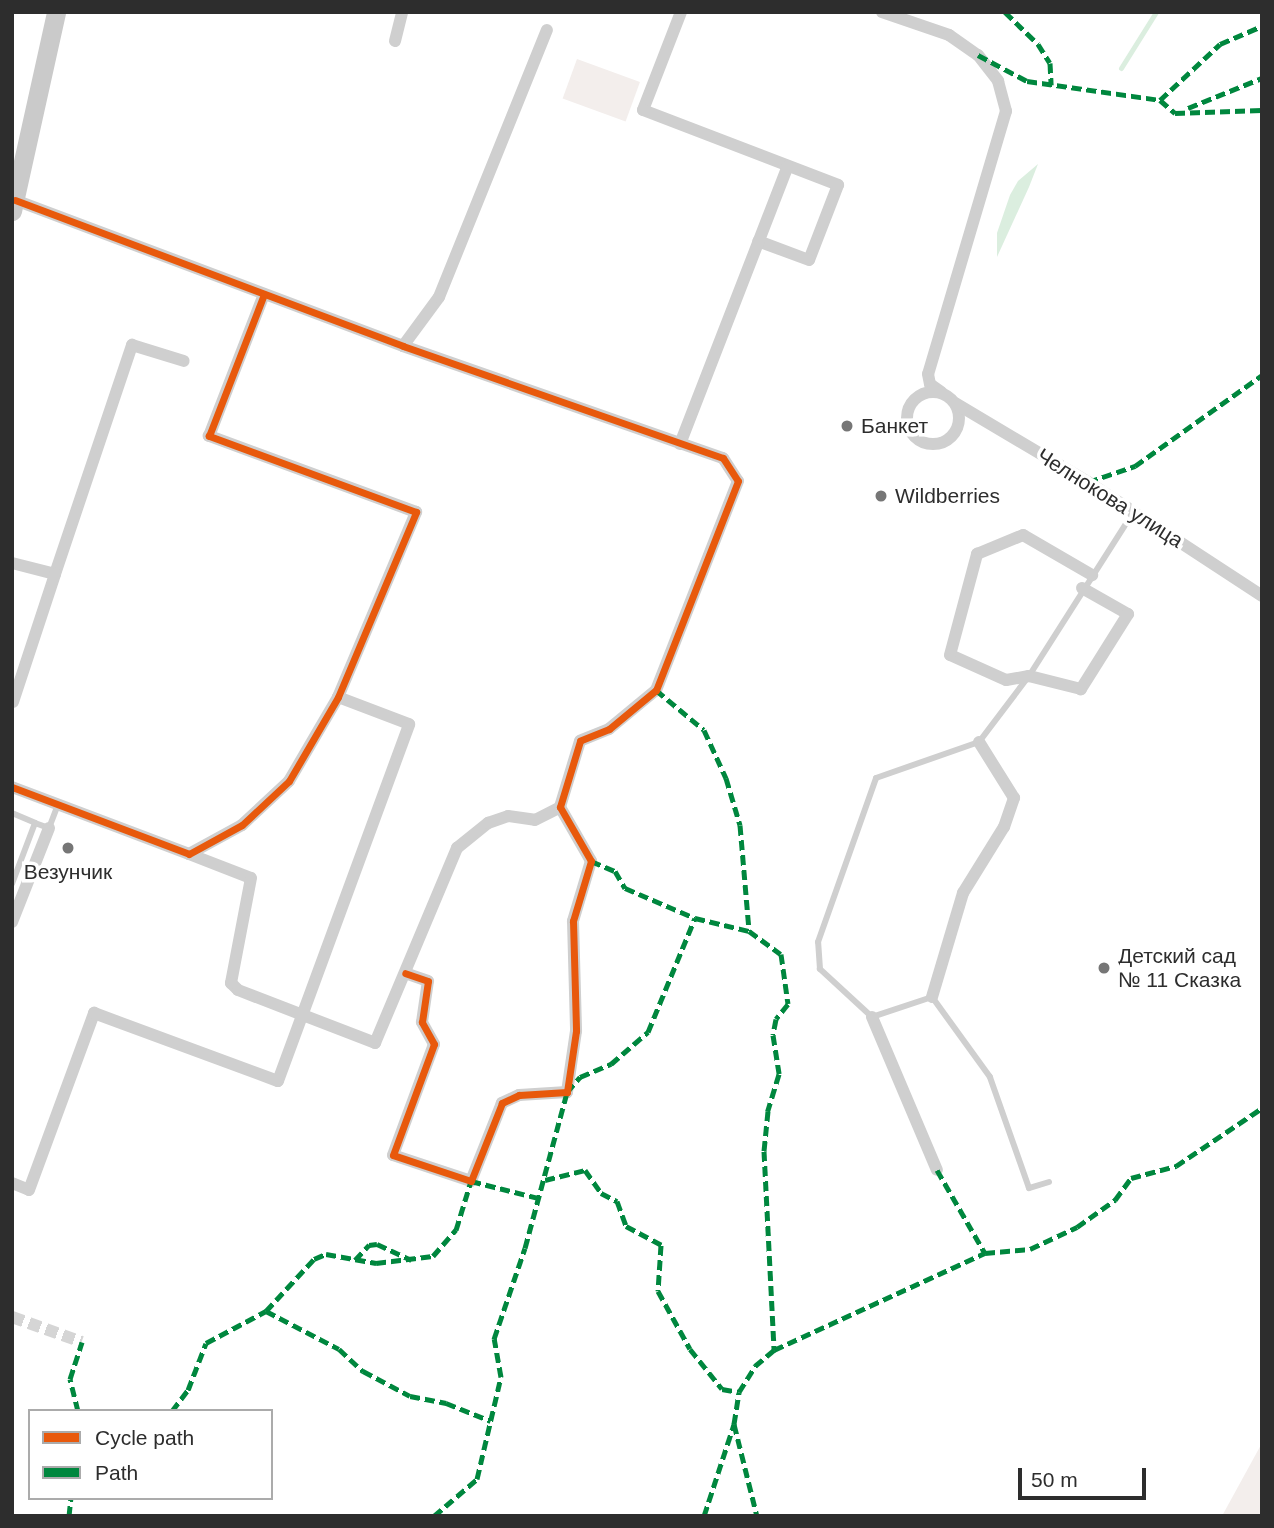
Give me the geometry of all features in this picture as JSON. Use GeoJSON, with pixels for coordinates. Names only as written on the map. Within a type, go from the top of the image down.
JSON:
{"type":"FeatureCollection","features":[{"type":"Feature","properties":{"kind":"main road"},"geometry":{"type":"LineString","coordinates":[[14,205],[56,12]]}},
{"type":"Feature","properties":{"kind":"street"},"geometry":{"type":"LineString","coordinates":[[395,41],[402,12]]}},
{"type":"Feature","properties":{"kind":"street"},"geometry":{"type":"LineString","coordinates":[[681,12],[643,110],[838,185],[809,260],[758,241]]}},
{"type":"Feature","properties":{"kind":"street"},"geometry":{"type":"LineString","coordinates":[[881,12],[949,36],[978,55],[998,81],[1006,111],[928,374],[930,384],[941,392],[955,403],[958,427],[948,440],[931,444],[915,437],[907,422],[910,404],[923,393],[941,392]]}},
{"type":"Feature","properties":{"kind":"street"},"geometry":{"type":"LineString","coordinates":[[402,346],[439,296],[547,30]]}},
{"type":"Feature","properties":{"kind":"street"},"geometry":{"type":"LineString","coordinates":[[680,444],[788,166]]}},
{"type":"Feature","properties":{"kind":"street"},"geometry":{"type":"LineString","coordinates":[[12,787],[251,878],[231,983],[248,996],[375,1043],[457,848],[488,823],[508,816],[535,820],[560,807],[580,741],[609,729],[656,690],[738,481],[723,458],[402,346],[14,205]]}},
{"type":"Feature","properties":{"kind":"street"},"geometry":{"type":"LineString","coordinates":[[189,854],[242,825],[289,781],[338,697],[416,512],[209,436],[264,294]]}},
{"type":"Feature","properties":{"kind":"street"},"geometry":{"type":"LineString","coordinates":[[12,702],[132,345],[184,361]]}},
{"type":"Feature","properties":{"kind":"street","name":"Челнокова улица"},"geometry":{"type":"LineString","coordinates":[[955,403],[1134,511],[1262,596]]}},
{"type":"Feature","properties":{"kind":"street"},"geometry":{"type":"LineString","coordinates":[[1083,588],[1128,614],[1081,689],[1029,676],[1006,680],[950,655],[977,554],[1023,535],[1092,575]]}},
{"type":"Feature","properties":{"kind":"street"},"geometry":{"type":"LineString","coordinates":[[12,563],[55,574]]}},
{"type":"Feature","properties":{"kind":"street"},"geometry":{"type":"LineString","coordinates":[[12,1184],[29,1190],[94,1013],[278,1081],[409,724],[338,697]]}},
{"type":"Feature","properties":{"kind":"street"},"geometry":{"type":"LineString","coordinates":[[932,997],[963,893],[1004,827],[1014,798],[979,742]]}},
{"type":"Feature","properties":{"kind":"street"},"geometry":{"type":"LineString","coordinates":[[405,973],[428,981],[422,1022],[434,1044],[393,1155],[471,1181],[502,1103],[519,1095],[567,1092],[576,1031],[573,921],[590,861],[560,807]]}},
{"type":"Feature","properties":{"kind":"street"},"geometry":{"type":"LineString","coordinates":[[12,922],[49,828]]}},
{"type":"Feature","properties":{"kind":"street"},"geometry":{"type":"LineString","coordinates":[[872,1017],[937,1170]]}},
{"type":"Feature","properties":{"kind":"lane"},"geometry":{"type":"LineString","coordinates":[[1049,1182],[1029,1188],[990,1077],[932,997],[872,1017],[820,970],[818,942],[876,778],[979,742],[1029,676],[1134,511]]}},
{"type":"Feature","properties":{"kind":"lane"},"geometry":{"type":"LineString","coordinates":[[12,813],[49,828],[58,805]]}},
{"type":"Feature","properties":{"kind":"lane"},"geometry":{"type":"LineString","coordinates":[[12,884],[36,823]]}},
{"type":"Feature","properties":{"kind":"shaded area"},"geometry":{"type":"Polygon","coordinates":[[[577,59],[640,82],[626,121],[563,98],[577,59]]]}},
{"type":"Feature","properties":{"kind":"shaded area"},"geometry":{"type":"Polygon","coordinates":[[[1038,164],[997,257],[997,233],[1010,195],[1018,181],[1038,164]]]}},
{"type":"Feature","properties":{"kind":"shaded area"},"geometry":{"type":"Polygon","coordinates":[[[1262,1443],[1262,1516],[1222,1516],[1262,1443]]]}},
{"type":"Feature","properties":{"kind":"waterway"},"geometry":{"type":"LineString","coordinates":[[1121,68],[1156,12]]}},
{"type":"Feature","properties":{"kind":"tunnel"},"geometry":{"type":"LineString","coordinates":[[12,1317],[82,1342]]}},
{"type":"Feature","properties":{"kind":"marked path"},"geometry":{"type":"LineString","coordinates":[[1005,12],[1038,44],[1050,63],[1051,85]]}},
{"type":"Feature","properties":{"kind":"marked path"},"geometry":{"type":"LineString","coordinates":[[978,55],[1027,81],[1160,100],[1220,44],[1262,26]]}},
{"type":"Feature","properties":{"kind":"marked path"},"geometry":{"type":"LineString","coordinates":[[1188,108],[1262,78]]}},
{"type":"Feature","properties":{"kind":"marked path"},"geometry":{"type":"LineString","coordinates":[[1160,100],[1175,113],[1262,110]]}},
{"type":"Feature","properties":{"kind":"marked path"},"geometry":{"type":"LineString","coordinates":[[1088,482],[1135,466],[1262,375]]}},
{"type":"Feature","properties":{"kind":"marked path"},"geometry":{"type":"LineString","coordinates":[[656,690],[704,730],[726,778],[740,825],[749,931]]}},
{"type":"Feature","properties":{"kind":"marked path"},"geometry":{"type":"LineString","coordinates":[[591,861],[615,871],[625,888],[695,918],[749,931],[781,954],[788,1004],[776,1019],[773,1035],[779,1074],[768,1111],[764,1151],[774,1350]]}},
{"type":"Feature","properties":{"kind":"marked path"},"geometry":{"type":"LineString","coordinates":[[434,1516],[477,1479],[501,1377],[494,1339],[525,1248],[567,1092],[580,1077],[611,1064],[648,1032],[695,918]]}},
{"type":"Feature","properties":{"kind":"marked path"},"geometry":{"type":"LineString","coordinates":[[704,1516],[734,1424],[739,1392],[755,1366],[774,1350],[985,1253],[1030,1249],[1077,1227],[1115,1200],[1131,1178],[1176,1166],[1262,1108]]}},
{"type":"Feature","properties":{"kind":"marked path"},"geometry":{"type":"LineString","coordinates":[[545,1180],[585,1170],[601,1193],[617,1201],[626,1226],[661,1245],[658,1291],[690,1349],[722,1389],[739,1392]]}},
{"type":"Feature","properties":{"kind":"marked path"},"geometry":{"type":"LineString","coordinates":[[937,1170],[985,1253]]}},
{"type":"Feature","properties":{"kind":"marked path"},"geometry":{"type":"LineString","coordinates":[[174,1409],[188,1390],[206,1343],[266,1311],[314,1259],[326,1254],[376,1263],[433,1256],[456,1230],[471,1181],[538,1198]]}},
{"type":"Feature","properties":{"kind":"marked path"},"geometry":{"type":"LineString","coordinates":[[355,1260],[369,1245],[377,1244],[412,1260]]}},
{"type":"Feature","properties":{"kind":"marked path"},"geometry":{"type":"LineString","coordinates":[[266,1311],[339,1349],[363,1371],[410,1396],[446,1403],[491,1421]]}},
{"type":"Feature","properties":{"kind":"marked path"},"geometry":{"type":"LineString","coordinates":[[78,1409],[70,1379],[82,1342]]}},
{"type":"Feature","properties":{"kind":"marked path"},"geometry":{"type":"LineString","coordinates":[[734,1424],[757,1516]]}},
{"type":"Feature","properties":{"kind":"marked path"},"geometry":{"type":"LineString","coordinates":[[69,1516],[71,1500]]}},
{"type":"Feature","properties":{"kind":"cycle path"},"geometry":{"type":"LineString","coordinates":[[15,200],[403,346],[723,458],[738,481],[656,690],[609,729],[580,741],[560,807],[591,861],[573,921],[576,1031],[567,1092],[519,1095],[502,1103],[471,1181],[393,1155],[434,1044],[422,1022],[428,981],[405,973]]}},
{"type":"Feature","properties":{"kind":"cycle path"},"geometry":{"type":"LineString","coordinates":[[12,787],[189,854],[242,825],[289,781],[338,697],[416,512],[209,436],[264,294]]}},
{"type":"Feature","properties":{"kind":"place","name":"Банкет"},"geometry":{"type":"Point","coordinates":[847,426]}},
{"type":"Feature","properties":{"kind":"place","name":"Wildberries"},"geometry":{"type":"Point","coordinates":[881,496]}},
{"type":"Feature","properties":{"kind":"place","name":"Везунчик"},"geometry":{"type":"Point","coordinates":[68,848]}},
{"type":"Feature","properties":{"kind":"place","name":"Детский сад № 11 Сказка"},"geometry":{"type":"Point","coordinates":[1104,968]}}]}
